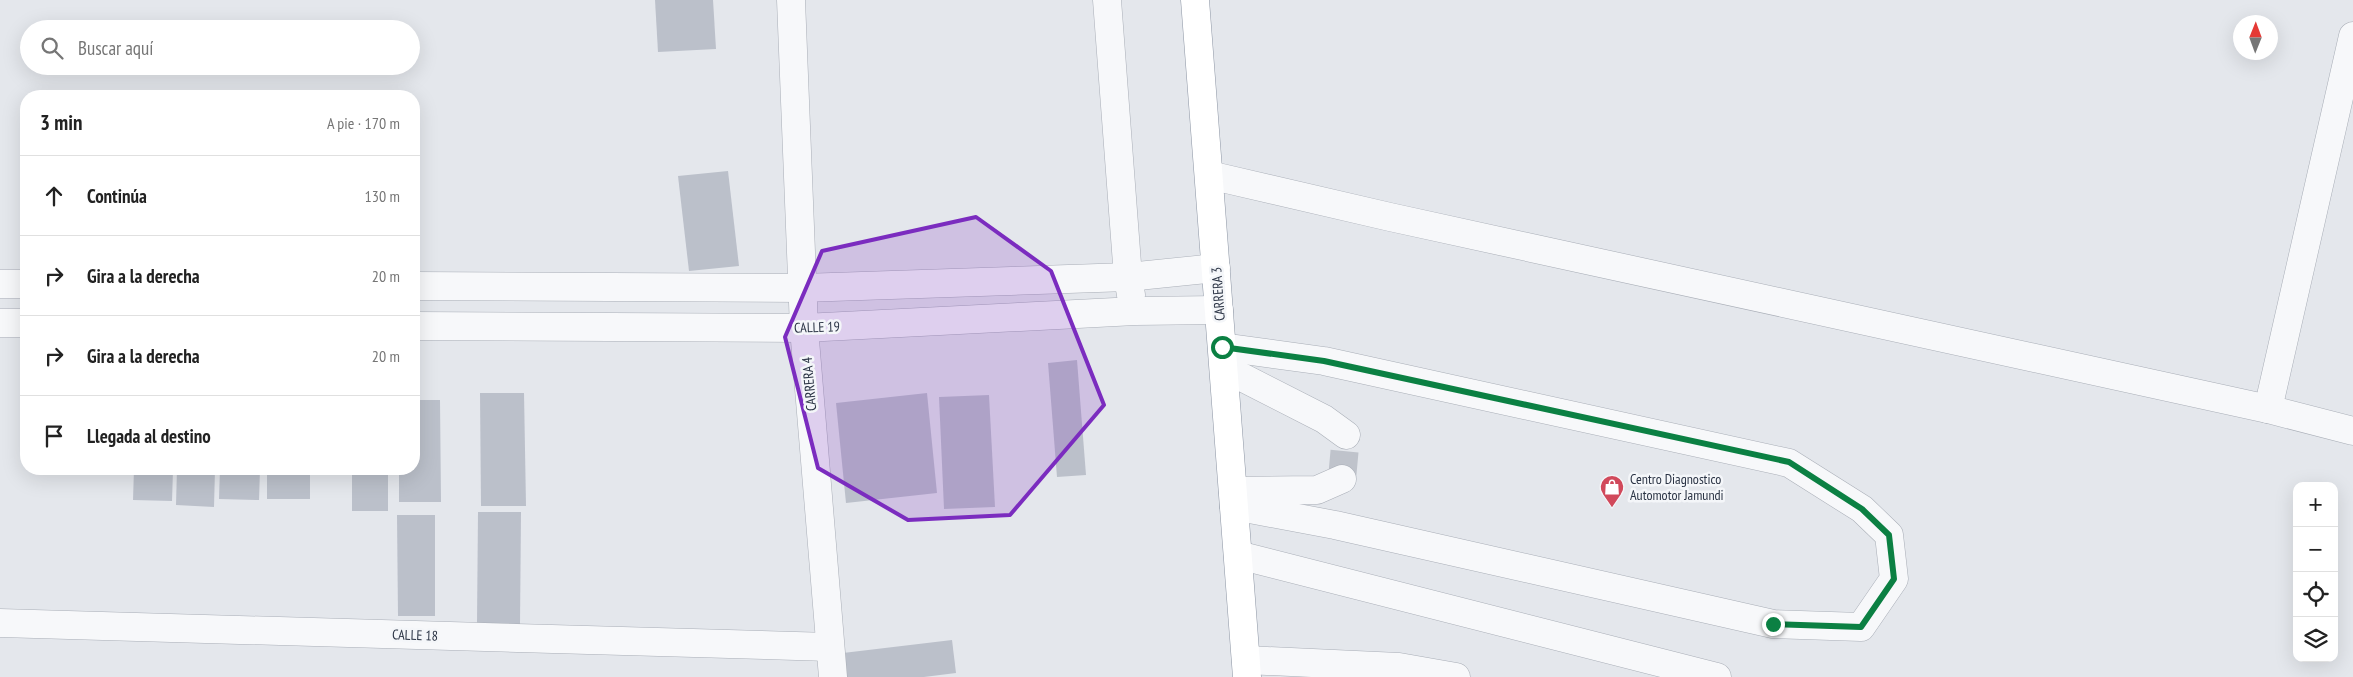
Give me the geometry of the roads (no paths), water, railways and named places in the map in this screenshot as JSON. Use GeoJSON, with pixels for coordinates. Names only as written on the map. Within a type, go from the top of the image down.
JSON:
{"type":"FeatureCollection","features":[{"type":"Feature","properties":{"kind":"highway","name":"CARRERA 3"},"geometry":{"type":"LineString","coordinates":[[1195,0],[1246,669]]}},
{"type":"Feature","properties":{"kind":"street","name":"CARRERA 4"},"geometry":{"type":"LineString","coordinates":[[791,0],[804,328],[833,677]]}},
{"type":"Feature","properties":{"kind":"street"},"geometry":{"type":"LineString","coordinates":[[1107,0],[1128,278],[1135,311]]}},
{"type":"Feature","properties":{"kind":"street"},"geometry":{"type":"LineString","coordinates":[[2268,409],[2353,36]]}},
{"type":"Feature","properties":{"kind":"street"},"geometry":{"type":"LineString","coordinates":[[1209,175],[1390,217],[2268,409],[2353,431]]}},
{"type":"Feature","properties":{"kind":"street"},"geometry":{"type":"LineString","coordinates":[[420,286],[802,288],[1128,278],[1216,268]]}},
{"type":"Feature","properties":{"kind":"street"},"geometry":{"type":"LineString","coordinates":[[0,284],[20,284]]}},
{"type":"Feature","properties":{"kind":"street","name":"CALLE 19"},"geometry":{"type":"LineString","coordinates":[[420,326],[804,328],[1135,311],[1219,310]]}},
{"type":"Feature","properties":{"kind":"street"},"geometry":{"type":"LineString","coordinates":[[0,323],[20,324]]}},
{"type":"Feature","properties":{"kind":"street"},"geometry":{"type":"LineString","coordinates":[[1223,358],[1346,435]]}},
{"type":"Feature","properties":{"kind":"street"},"geometry":{"type":"LineString","coordinates":[[1223,358],[1324,361],[1789,462],[1862,509],[1889,535],[1894,579],[1861,627],[1773,624],[1344,527],[1234,498]]}},
{"type":"Feature","properties":{"kind":"street"},"geometry":{"type":"LineString","coordinates":[[1234,498],[1317,490],[1342,479]]}},
{"type":"Feature","properties":{"kind":"street"},"geometry":{"type":"LineString","coordinates":[[1238,555],[1718,677]]}},
{"type":"Feature","properties":{"kind":"street","name":"CALLE 18"},"geometry":{"type":"LineString","coordinates":[[0,623],[830,647]]}},
{"type":"Feature","properties":{"kind":"street"},"geometry":{"type":"LineString","coordinates":[[1246,669],[1400,667],[1456,677]]}},
{"type":"Feature","properties":{"kind":"tunnel"},"geometry":{"type":"LineString","coordinates":[[1342,479],[1346,435]]}},
{"type":"Feature","properties":{"kind":"place","name":"Centro Diagnostico Automotor Jamundi"},"geometry":{"type":"Point","coordinates":[1612,508]}}]}
